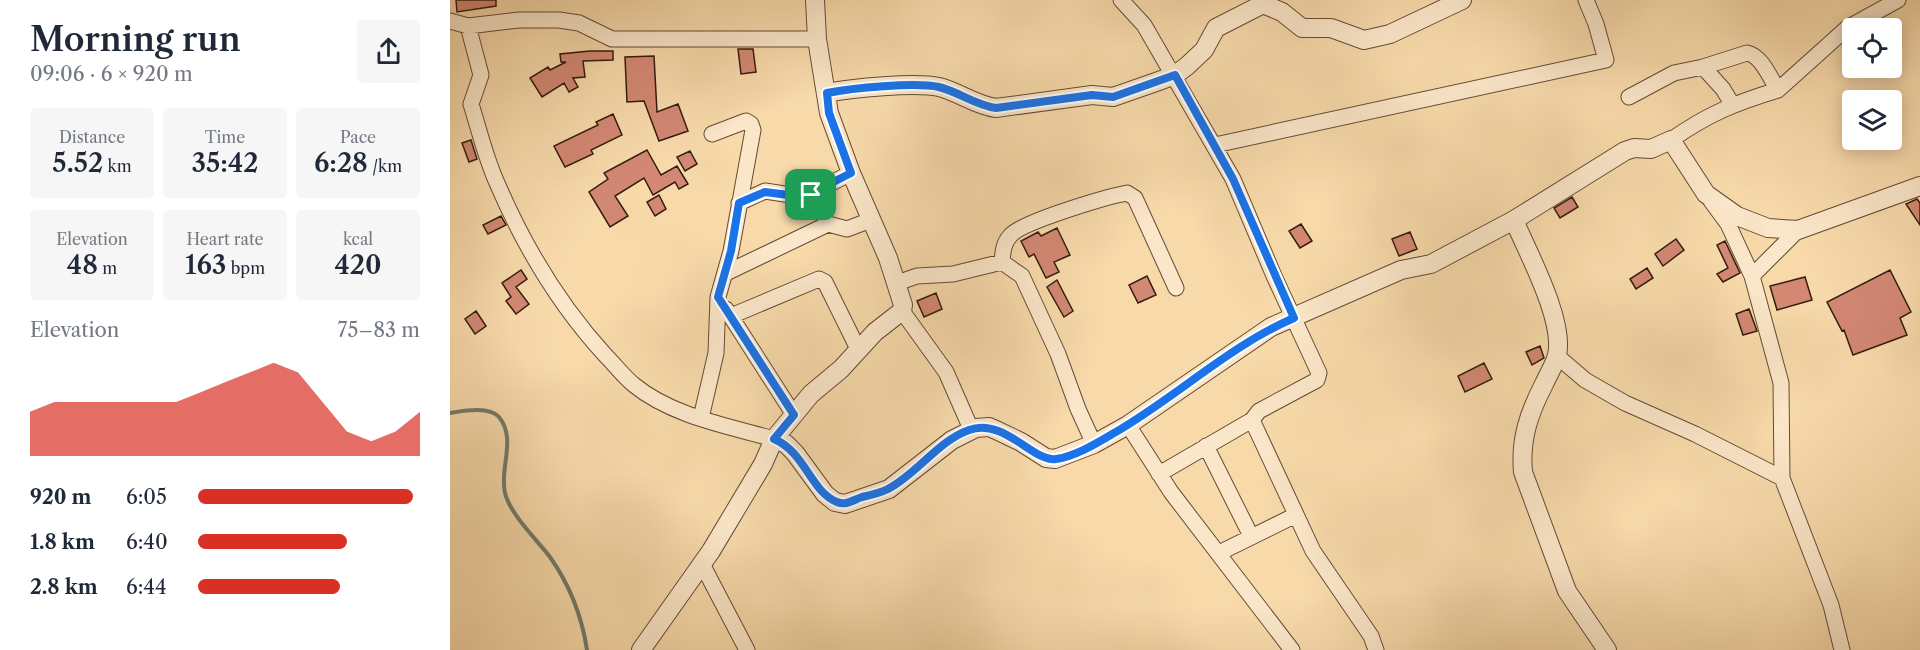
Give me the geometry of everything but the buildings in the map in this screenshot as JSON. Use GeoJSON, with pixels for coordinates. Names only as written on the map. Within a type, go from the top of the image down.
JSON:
{"type":"FeatureCollection","features":[{"type":"Feature","properties":{"kind":"street"},"geometry":{"type":"LineString","coordinates":[[641,650],[702,564],[763,464],[774,439],[810,394],[841,369],[858,349],[902,311],[903,305],[897,283],[851,173],[829,113],[817,39],[815,0],[820,0]]}},
{"type":"Feature","properties":{"kind":"street"},"geometry":{"type":"LineString","coordinates":[[1121,0],[1144,24],[1215,145],[1233,179],[1319,373],[1317,380],[1259,411],[1252,420],[1159,474]]}},
{"type":"Feature","properties":{"kind":"street"},"geometry":{"type":"LineString","coordinates":[[827,93],[873,88],[938,87],[981,105],[996,108],[1092,95],[1113,97],[1175,75],[1204,50],[1216,28],[1252,4],[1271,6],[1302,28],[1331,28],[1364,40],[1390,34],[1461,0]]}},
{"type":"Feature","properties":{"kind":"street"},"geometry":{"type":"LineString","coordinates":[[1215,145],[1606,60],[1596,24],[1586,0]]}},
{"type":"Feature","properties":{"kind":"street"},"geometry":{"type":"LineString","coordinates":[[468,26],[481,75],[471,104],[496,182],[528,249],[557,295],[592,341],[634,385],[663,403],[701,418],[786,444],[825,494],[836,502],[845,504],[890,489],[952,440],[971,429],[989,427],[1021,442],[1046,458],[1055,459],[1094,444],[1128,425],[1271,327],[1401,270],[1431,264],[1514,220],[1625,151],[1634,148],[1651,149],[1671,141],[1698,121],[1732,104],[1778,90],[1847,28],[1898,0]]}},
{"type":"Feature","properties":{"kind":"street"},"geometry":{"type":"LineString","coordinates":[[450,21],[468,26],[519,20],[559,20],[579,23],[612,39],[817,39]]}},
{"type":"Feature","properties":{"kind":"street"},"geometry":{"type":"LineString","coordinates":[[1629,97],[1674,73],[1747,53],[1753,54],[1778,90]]}},
{"type":"Feature","properties":{"kind":"street"},"geometry":{"type":"LineString","coordinates":[[1702,67],[1723,88],[1732,104]]}},
{"type":"Feature","properties":{"kind":"street"},"geometry":{"type":"LineString","coordinates":[[701,418],[716,353],[718,297],[726,273],[753,130],[751,124],[746,122],[712,134]]}},
{"type":"Feature","properties":{"kind":"street"},"geometry":{"type":"LineString","coordinates":[[1671,141],[1728,224],[1752,276],[1781,383],[1782,478],[1831,606],[1842,650]]}},
{"type":"Feature","properties":{"kind":"street"},"geometry":{"type":"LineString","coordinates":[[739,203],[765,192],[804,197],[851,173]]}},
{"type":"Feature","properties":{"kind":"street"},"geometry":{"type":"LineString","coordinates":[[1706,194],[1737,216],[1768,228],[1798,230],[1920,186]]}},
{"type":"Feature","properties":{"kind":"street"},"geometry":{"type":"LineString","coordinates":[[1002,262],[1003,247],[1011,234],[1028,224],[1127,193],[1135,198],[1176,288]]}},
{"type":"Feature","properties":{"kind":"street"},"geometry":{"type":"LineString","coordinates":[[726,273],[828,224],[847,229],[872,220]]}},
{"type":"Feature","properties":{"kind":"street"},"geometry":{"type":"LineString","coordinates":[[1514,220],[1552,308],[1558,341],[1557,356],[1525,428],[1521,451],[1522,472],[1566,591],[1607,650]]}},
{"type":"Feature","properties":{"kind":"street"},"geometry":{"type":"LineString","coordinates":[[1752,276],[1798,230]]}},
{"type":"Feature","properties":{"kind":"street"},"geometry":{"type":"LineString","coordinates":[[897,283],[917,276],[953,273],[1002,262],[1022,276],[1058,354],[1078,409],[1094,444]]}},
{"type":"Feature","properties":{"kind":"street"},"geometry":{"type":"LineString","coordinates":[[731,316],[813,279],[819,279],[825,282],[858,349]]}},
{"type":"Feature","properties":{"kind":"street"},"geometry":{"type":"LineString","coordinates":[[718,297],[794,415]]}},
{"type":"Feature","properties":{"kind":"street"},"geometry":{"type":"LineString","coordinates":[[902,311],[946,372],[971,429]]}},
{"type":"Feature","properties":{"kind":"street"},"geometry":{"type":"LineString","coordinates":[[1557,356],[1585,380],[1625,403],[1695,434],[1782,478]]}},
{"type":"Feature","properties":{"kind":"street"},"geometry":{"type":"LineString","coordinates":[[1252,420],[1313,551],[1371,636],[1376,650]]}},
{"type":"Feature","properties":{"kind":"street"},"geometry":{"type":"LineString","coordinates":[[1128,425],[1171,492],[1292,650]]}},
{"type":"Feature","properties":{"kind":"street"},"geometry":{"type":"LineString","coordinates":[[1206,446],[1251,536]]}},
{"type":"Feature","properties":{"kind":"street"},"geometry":{"type":"LineString","coordinates":[[1219,553],[1296,515]]}},
{"type":"Feature","properties":{"kind":"street"},"geometry":{"type":"LineString","coordinates":[[702,564],[747,650]]}},
{"type":"Feature","properties":{"kind":"waterway"},"geometry":{"type":"LineString","coordinates":[[450,413],[489,411],[499,417],[507,435],[504,484],[508,501],[563,578],[578,613],[587,650]]}},
{"type":"Feature","properties":{"kind":"route"},"geometry":{"type":"LineString","coordinates":[[1175,75],[1233,179],[1294,318],[1271,327],[1128,425],[1094,444],[1055,459],[1046,458],[1021,442],[989,427],[971,429],[952,440],[890,489],[845,504],[836,502],[825,494],[795,453],[786,444],[774,439],[794,415],[718,297],[731,251],[739,203],[765,192],[804,197],[811,195],[851,173],[829,113],[827,93],[873,88],[938,87],[981,105],[996,108],[1092,95],[1113,97],[1175,75]]}}]}
